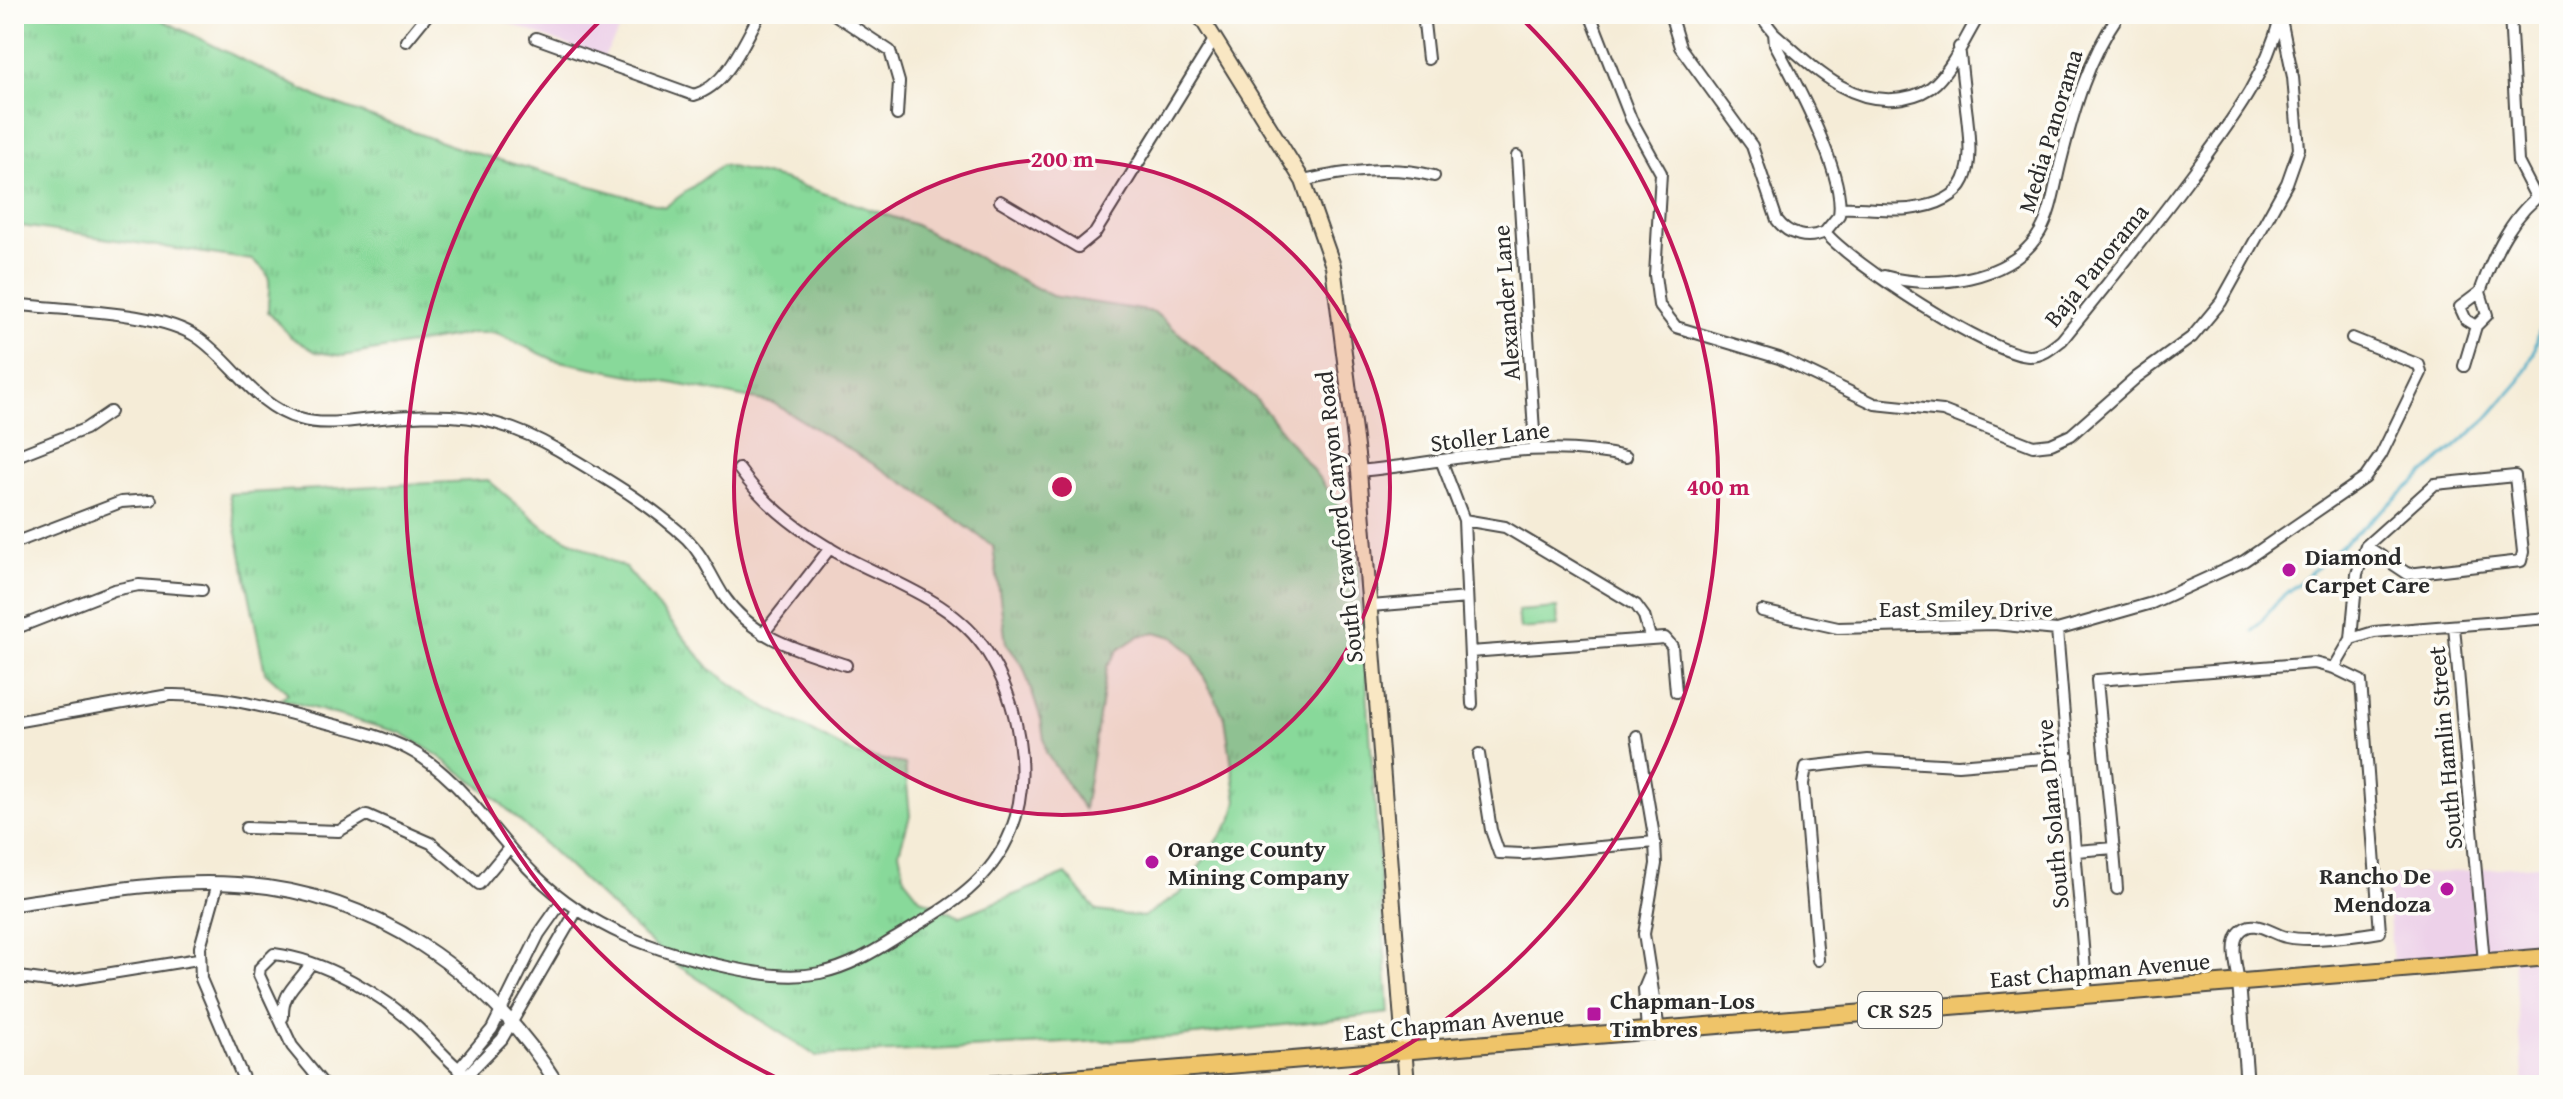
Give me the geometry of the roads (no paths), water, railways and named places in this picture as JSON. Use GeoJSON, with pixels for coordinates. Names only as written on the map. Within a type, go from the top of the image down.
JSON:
{"type":"FeatureCollection","features":[{"type":"Feature","properties":{"kind":"main road","name":"South Crawford Canyon Road"},"geometry":{"type":"LineString","coordinates":[[1199,14],[1303,181],[1333,266],[1359,471],[1407,1085]]}},
{"type":"Feature","properties":{"kind":"main road","name":"East Chapman Avenue"},"geometry":{"type":"LineString","coordinates":[[985,1085],[2549,957]]}},
{"type":"Feature","properties":{"kind":"street"},"geometry":{"type":"LineString","coordinates":[[406,41],[428,14]]}},
{"type":"Feature","properties":{"kind":"street"},"geometry":{"type":"LineString","coordinates":[[536,38],[694,95],[706,91],[730,66],[760,14]]}},
{"type":"Feature","properties":{"kind":"street"},"geometry":{"type":"LineString","coordinates":[[834,14],[890,51],[899,82],[897,115]]}},
{"type":"Feature","properties":{"kind":"street"},"geometry":{"type":"LineString","coordinates":[[1423,14],[1428,59]]}},
{"type":"Feature","properties":{"kind":"street"},"geometry":{"type":"LineString","coordinates":[[1590,14],[1631,119],[1661,173],[1655,275],[1659,305],[1676,327],[1779,358],[1875,404],[1943,411],[2033,446],[2051,444],[2071,435],[2126,386],[2192,337],[2221,302],[2287,183],[2299,149],[2293,77],[2280,15]]}},
{"type":"Feature","properties":{"kind":"street"},"geometry":{"type":"LineString","coordinates":[[1670,14],[1680,47],[1752,146],[1777,220],[1784,229],[1797,235],[1825,232],[1841,208],[1811,109],[1775,44],[1774,33]]}},
{"type":"Feature","properties":{"kind":"street"},"geometry":{"type":"LineString","coordinates":[[1759,14],[1774,33],[1845,89],[1882,99],[1926,90],[1938,82],[1980,14]]}},
{"type":"Feature","properties":{"kind":"street","name":"Media Panorama"},"geometry":{"type":"LineString","coordinates":[[1877,274],[1911,283],[1948,281],[1993,269],[2025,249],[2039,234],[2046,219],[2087,71],[2099,43],[2119,14]]}},
{"type":"Feature","properties":{"kind":"street"},"geometry":{"type":"LineString","coordinates":[[2510,14],[2518,162],[2536,197]]}},
{"type":"Feature","properties":{"kind":"street","name":"Baja Panorama"},"geometry":{"type":"LineString","coordinates":[[1825,232],[1839,248],[1928,310],[2013,353],[2030,356],[2046,353],[2062,340],[2155,227],[2231,122],[2270,57],[2280,15]]}},
{"type":"Feature","properties":{"kind":"street"},"geometry":{"type":"LineString","coordinates":[[1000,201],[1078,247],[1095,233],[1214,40]]}},
{"type":"Feature","properties":{"kind":"street"},"geometry":{"type":"LineString","coordinates":[[1841,208],[1911,209],[1942,201],[1961,187],[1971,169],[1971,150],[1959,47]]}},
{"type":"Feature","properties":{"kind":"street","name":"Alexander Lane"},"geometry":{"type":"LineString","coordinates":[[1517,156],[1535,448]]}},
{"type":"Feature","properties":{"kind":"street"},"geometry":{"type":"LineString","coordinates":[[1303,181],[1389,171],[1414,171],[1434,176]]}},
{"type":"Feature","properties":{"kind":"street"},"geometry":{"type":"LineString","coordinates":[[2476,326],[2466,320],[2460,307],[2480,292],[2508,231],[2536,197],[2549,188]]}},
{"type":"Feature","properties":{"kind":"street"},"geometry":{"type":"LineString","coordinates":[[2464,366],[2476,326],[2487,315],[2480,292]]}},
{"type":"Feature","properties":{"kind":"street"},"geometry":{"type":"LineString","coordinates":[[14,304],[169,324],[198,338],[277,410],[299,419],[318,423],[429,413],[460,414],[515,428],[583,466],[673,527],[696,548],[735,611],[763,634],[790,648],[846,665]]}},
{"type":"Feature","properties":{"kind":"street","name":"East Smiley Drive"},"geometry":{"type":"LineString","coordinates":[[1762,611],[1838,628],[1994,624],[2057,630],[2152,603],[2219,574],[2244,561],[2365,478],[2381,455],[2421,373],[2419,365],[2412,361],[2352,338]]}},
{"type":"Feature","properties":{"kind":"street"},"geometry":{"type":"LineString","coordinates":[[14,457],[85,429],[110,412]]}},
{"type":"Feature","properties":{"kind":"street","name":"Stoller Lane"},"geometry":{"type":"LineString","coordinates":[[1359,471],[1535,448],[1595,450],[1626,457]]}},
{"type":"Feature","properties":{"kind":"street"},"geometry":{"type":"LineString","coordinates":[[1441,460],[1464,520],[1472,704]]}},
{"type":"Feature","properties":{"kind":"street"},"geometry":{"type":"LineString","coordinates":[[14,722],[169,695],[194,695],[244,702],[350,729],[392,741],[437,768],[509,848],[563,900],[630,940],[681,958],[772,975],[804,975],[858,961],[960,899],[997,860],[1014,823],[1022,780],[1019,748],[999,672],[967,627],[943,607],[830,548],[764,500],[739,469]]}},
{"type":"Feature","properties":{"kind":"street"},"geometry":{"type":"LineString","coordinates":[[2334,668],[2351,639],[2357,574],[2366,546],[2435,484],[2515,476],[2523,552],[2521,561],[2408,574],[2366,546]]}},
{"type":"Feature","properties":{"kind":"street"},"geometry":{"type":"LineString","coordinates":[[14,543],[121,502],[151,500]]}},
{"type":"Feature","properties":{"kind":"street"},"geometry":{"type":"LineString","coordinates":[[1464,520],[1505,527],[1636,605],[1644,616],[1650,637]]}},
{"type":"Feature","properties":{"kind":"street"},"geometry":{"type":"LineString","coordinates":[[763,634],[830,548]]}},
{"type":"Feature","properties":{"kind":"street"},"geometry":{"type":"LineString","coordinates":[[14,629],[114,590],[139,585],[202,590]]}},
{"type":"Feature","properties":{"kind":"street"},"geometry":{"type":"LineString","coordinates":[[1371,606],[1467,598]]}},
{"type":"Feature","properties":{"kind":"street"},"geometry":{"type":"LineString","coordinates":[[2351,639],[2374,632],[2549,618]]}},
{"type":"Feature","properties":{"kind":"street","name":"South Hamlin Street"},"geometry":{"type":"LineString","coordinates":[[2454,626],[2484,962]]}},
{"type":"Feature","properties":{"kind":"street","name":"South Solana Drive"},"geometry":{"type":"LineString","coordinates":[[2057,630],[2087,995]]}},
{"type":"Feature","properties":{"kind":"street"},"geometry":{"type":"LineString","coordinates":[[1470,652],[1650,637],[1670,641],[1676,692]]}},
{"type":"Feature","properties":{"kind":"street"},"geometry":{"type":"LineString","coordinates":[[2117,889],[2110,784],[2102,764],[2097,680],[2314,663],[2334,668],[2361,681],[2380,932],[2286,937],[2262,927],[2245,928],[2239,933],[2235,948],[2247,1085]]}},
{"type":"Feature","properties":{"kind":"street"},"geometry":{"type":"LineString","coordinates":[[1637,736],[1655,842],[1656,864],[1644,934],[1649,977],[1654,986],[1653,1030]]}},
{"type":"Feature","properties":{"kind":"street"},"geometry":{"type":"LineString","coordinates":[[1479,754],[1491,830],[1499,853],[1523,854],[1655,842]]}},
{"type":"Feature","properties":{"kind":"street"},"geometry":{"type":"LineString","coordinates":[[1818,960],[1803,784],[1806,767],[1868,760],[1958,765],[2068,756]]}},
{"type":"Feature","properties":{"kind":"street"},"geometry":{"type":"LineString","coordinates":[[246,828],[339,831],[367,815],[431,843],[479,884],[509,848]]}},
{"type":"Feature","properties":{"kind":"street"},"geometry":{"type":"LineString","coordinates":[[2076,851],[2114,848]]}},
{"type":"Feature","properties":{"kind":"street"},"geometry":{"type":"LineString","coordinates":[[218,883],[198,959],[205,995],[246,1085]]}},
{"type":"Feature","properties":{"kind":"street"},"geometry":{"type":"LineString","coordinates":[[14,904],[171,885],[218,883],[277,888],[346,906],[431,950],[501,1009],[558,1085]]}},
{"type":"Feature","properties":{"kind":"street"},"geometry":{"type":"LineString","coordinates":[[462,1073],[492,1029],[539,934],[563,900]]}},
{"type":"Feature","properties":{"kind":"street"},"geometry":{"type":"LineString","coordinates":[[462,1073],[502,1039],[577,910]]}},
{"type":"Feature","properties":{"kind":"street"},"geometry":{"type":"LineString","coordinates":[[324,1085],[292,1046],[259,975],[260,968],[274,954],[310,965],[360,988],[402,1014],[462,1073],[485,1085]]}},
{"type":"Feature","properties":{"kind":"street"},"geometry":{"type":"LineString","coordinates":[[19,977],[56,982],[198,959]]}},
{"type":"Feature","properties":{"kind":"street"},"geometry":{"type":"LineString","coordinates":[[283,1025],[282,1004],[288,989],[310,965]]}},
{"type":"Feature","properties":{"kind":"waterway"},"geometry":{"type":"LineString","coordinates":[[2253,631],[2279,600],[2487,419],[2520,381],[2534,353],[2549,289]]}},
{"type":"Feature","properties":{"kind":"place","name":"Diamond Carpet Care"},"geometry":{"type":"Point","coordinates":[2289,570]}},
{"type":"Feature","properties":{"kind":"place","name":"Orange County Mining Company"},"geometry":{"type":"Point","coordinates":[1152,862]}},
{"type":"Feature","properties":{"kind":"place","name":"Rancho De Mendoza"},"geometry":{"type":"Point","coordinates":[2447,889]}},
{"type":"Feature","properties":{"kind":"place","name":"Chapman-Los Timbres"},"geometry":{"type":"Point","coordinates":[1594,1014]}}]}
